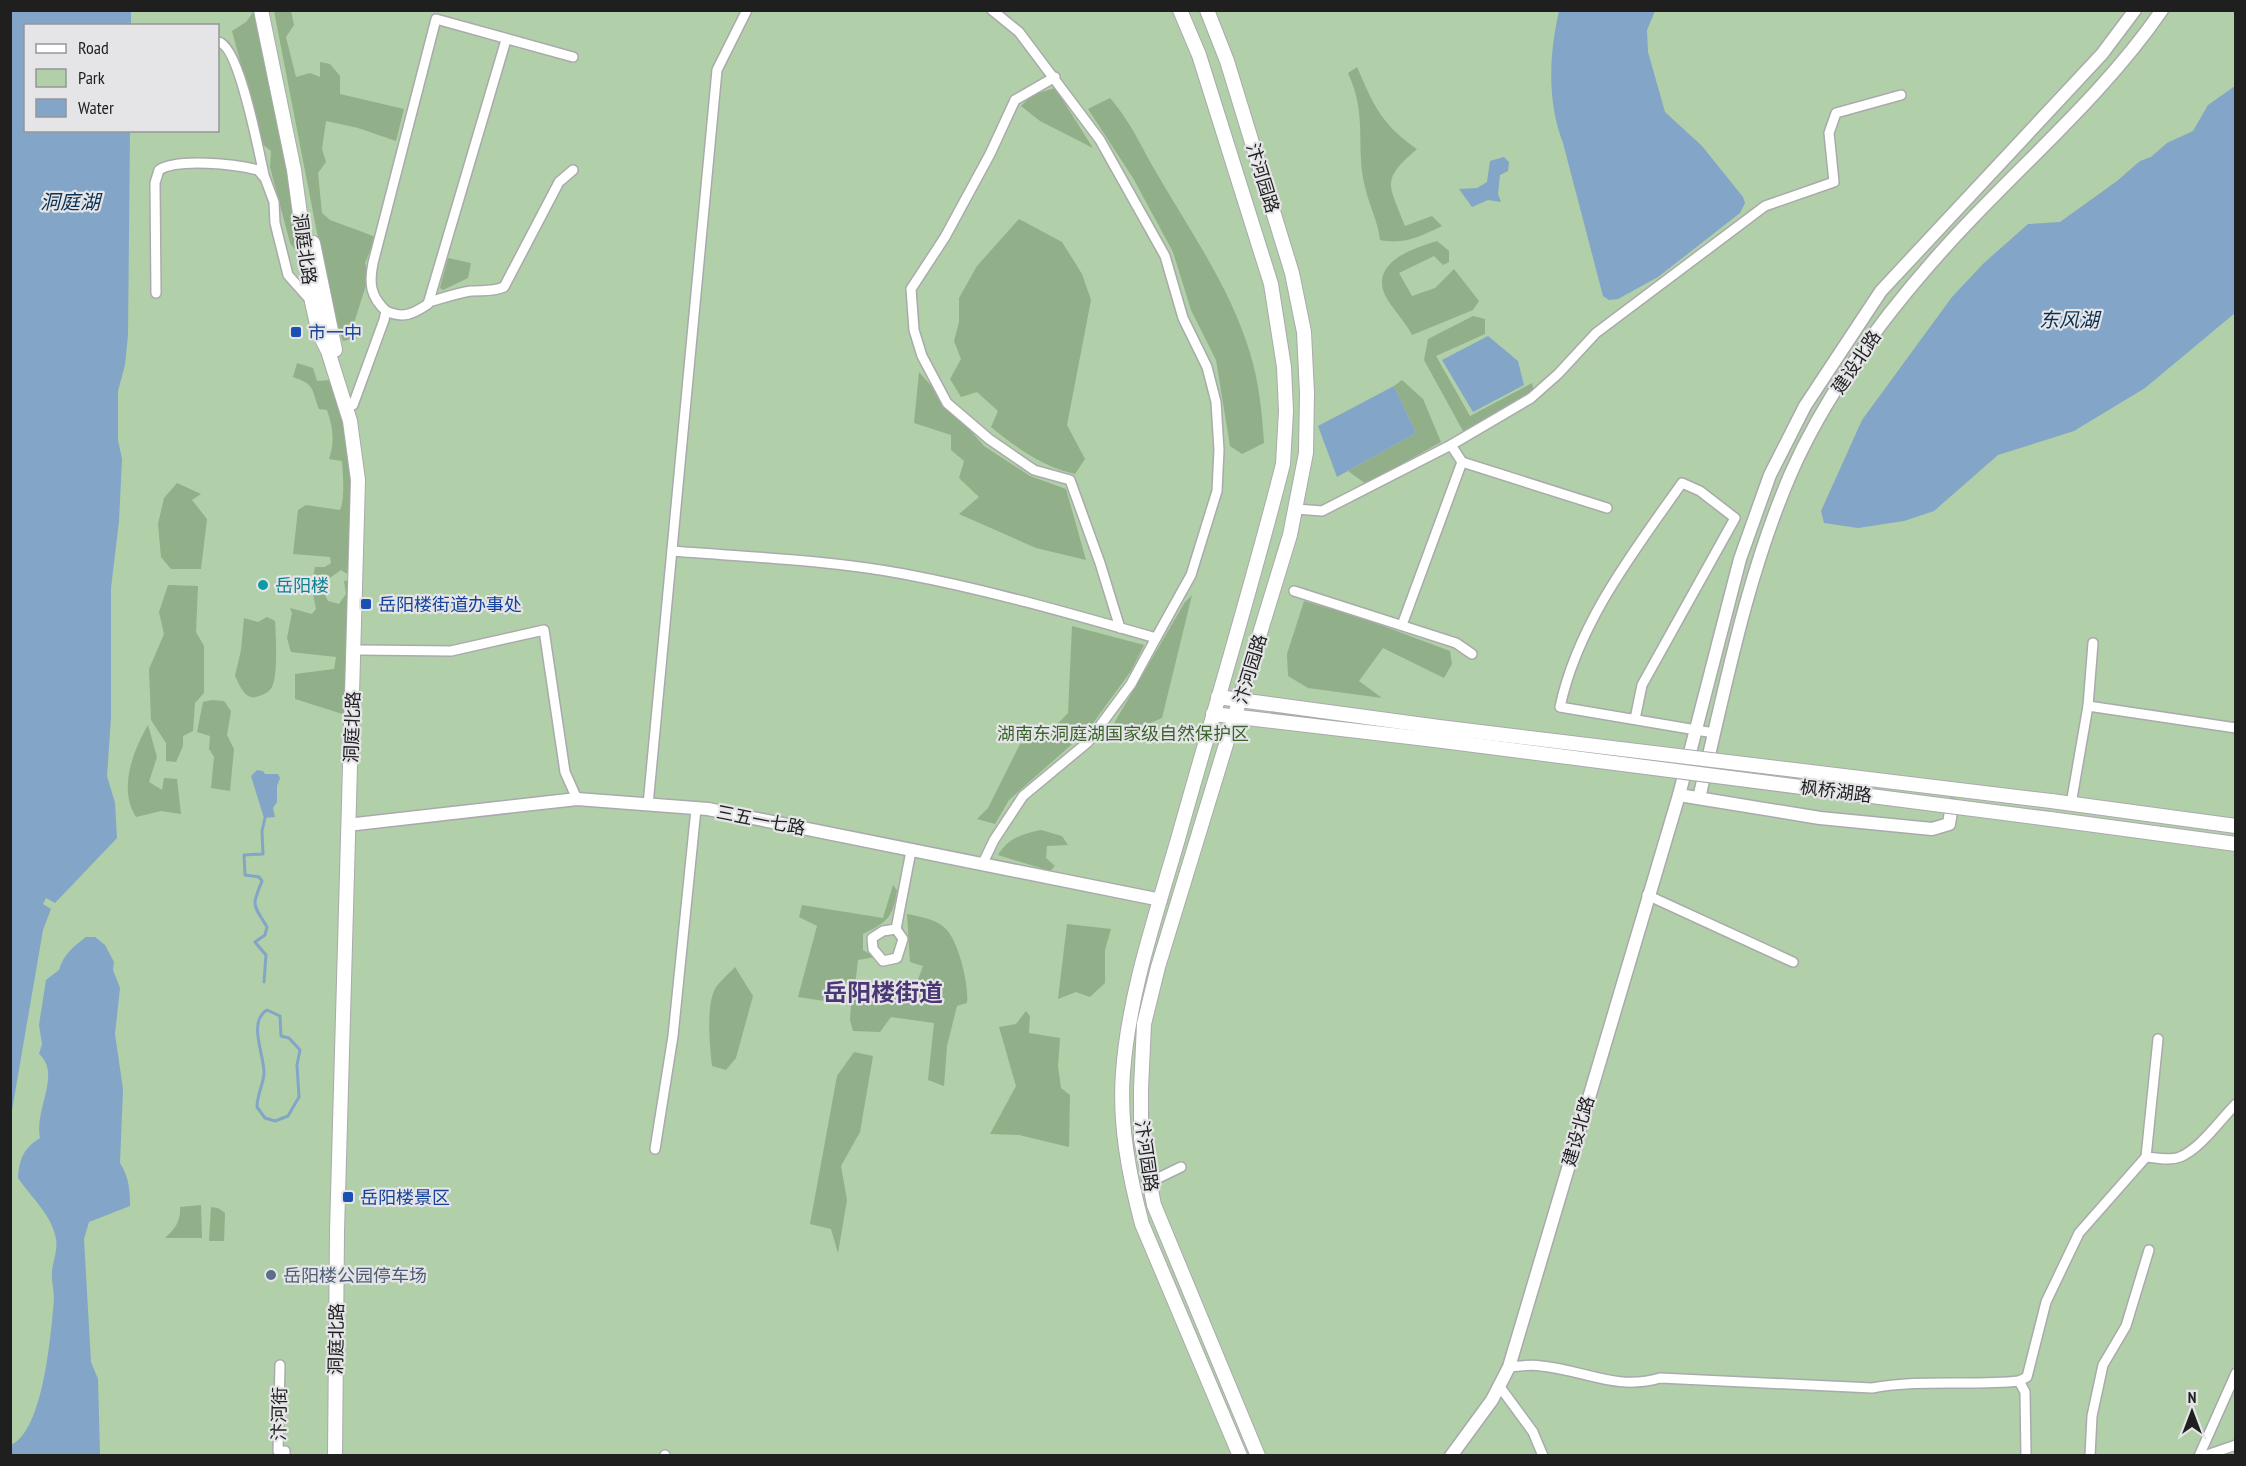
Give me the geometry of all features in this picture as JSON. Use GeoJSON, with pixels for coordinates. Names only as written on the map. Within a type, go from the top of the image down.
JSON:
{"type":"FeatureCollection","features":[{"type":"Feature","properties":{"kind":"main road","name":"洞庭北路"},"geometry":{"type":"LineString","coordinates":[[261,10],[294,170],[312,302],[319,333],[328,351],[350,421],[359,502],[340,1124],[335,1455]]}},
{"type":"Feature","properties":{"kind":"main road","name":"洞庭北路"},"geometry":{"type":"LineString","coordinates":[[266,10],[297,155],[324,307],[353,405],[364,502],[344,1232],[342,1455]]}},
{"type":"Feature","properties":{"kind":"main road","name":"汴河园路"},"geometry":{"type":"LineString","coordinates":[[1180,10],[1199,55],[1271,284],[1284,367],[1286,411],[1283,464],[1161,900],[1128,1028],[1123,1074],[1123,1130],[1132,1185],[1142,1224],[1240,1455]]}},
{"type":"Feature","properties":{"kind":"main road","name":"汴河园路"},"geometry":{"type":"LineString","coordinates":[[1207,10],[1227,61],[1292,273],[1304,332],[1307,393],[1306,453],[1296,509],[1236,716],[1158,967],[1144,1024],[1142,1139],[1154,1205],[1258,1455]]}},
{"type":"Feature","properties":{"kind":"main road","name":"建设北路"},"geometry":{"type":"LineString","coordinates":[[1452,1455],[1500,1387],[1509,1367],[1647,895],[1679,795],[1744,549],[1770,475],[1805,406],[1881,291],[2102,54],[2135,10]]}},
{"type":"Feature","properties":{"kind":"main road","name":"建设北路"},"geometry":{"type":"LineString","coordinates":[[1699,798],[1737,636],[1776,512],[1805,444],[1827,405],[1898,303],[1950,242],[2108,76],[2162,10]]}},
{"type":"Feature","properties":{"kind":"main road"},"geometry":{"type":"LineString","coordinates":[[1218,697],[1437,734]]}},
{"type":"Feature","properties":{"kind":"main road"},"geometry":{"type":"LineString","coordinates":[[1214,714],[1437,734]]}},
{"type":"Feature","properties":{"kind":"main road","name":"枫桥湖路"},"geometry":{"type":"LineString","coordinates":[[1437,734],[2051,801],[2235,826]]}},
{"type":"Feature","properties":{"kind":"main road","name":"枫桥湖路"},"geometry":{"type":"LineString","coordinates":[[1437,734],[2235,844]]}},
{"type":"Feature","properties":{"kind":"main road"},"geometry":{"type":"LineString","coordinates":[[1679,795],[1820,818],[1932,829],[1949,824],[1952,806]]}},
{"type":"Feature","properties":{"kind":"main road","name":"三五一七路"},"geometry":{"type":"LineString","coordinates":[[356,824],[577,799],[696,809],[1161,900]]}},
{"type":"Feature","properties":{"kind":"main road"},"geometry":{"type":"LineString","coordinates":[[1179,836],[1188,829],[1196,832],[1197,842]]}},
{"type":"Feature","properties":{"kind":"street"},"geometry":{"type":"LineString","coordinates":[[648,805],[717,70],[747,10]]}},
{"type":"Feature","properties":{"kind":"street"},"geometry":{"type":"LineString","coordinates":[[982,865],[994,840],[1023,796],[1088,742],[1131,684],[1191,575],[1217,491],[1219,450],[1216,402],[1208,368],[1183,318],[1165,256],[1100,140],[1055,77],[1019,32],[992,10]]}},
{"type":"Feature","properties":{"kind":"street"},"geometry":{"type":"LineString","coordinates":[[573,57],[436,20],[373,263],[371,290],[377,303],[394,315],[411,315],[429,302],[452,295],[472,291],[490,292],[504,287],[559,182],[573,170]]}},
{"type":"Feature","properties":{"kind":"street"},"geometry":{"type":"LineString","coordinates":[[429,302],[506,40]]}},
{"type":"Feature","properties":{"kind":"street"},"geometry":{"type":"LineString","coordinates":[[219,42],[228,48],[240,76],[265,177],[274,202],[275,223],[288,275],[312,302]]}},
{"type":"Feature","properties":{"kind":"street"},"geometry":{"type":"LineString","coordinates":[[1055,77],[1015,100],[990,154],[945,237],[911,289],[914,330],[922,356],[947,403],[989,439],[1034,470],[1070,480],[1101,563],[1120,628]]}},
{"type":"Feature","properties":{"kind":"street"},"geometry":{"type":"LineString","coordinates":[[1296,509],[1322,510],[1451,445],[1531,398],[1596,333],[1765,206],[1834,182],[1829,133],[1836,113],[1901,95]]}},
{"type":"Feature","properties":{"kind":"street"},"geometry":{"type":"LineString","coordinates":[[156,293],[155,183],[159,170],[168,164],[223,164],[258,170],[265,177]]}},
{"type":"Feature","properties":{"kind":"street"},"geometry":{"type":"LineString","coordinates":[[353,405],[371,360],[386,311]]}},
{"type":"Feature","properties":{"kind":"street"},"geometry":{"type":"LineString","coordinates":[[1451,445],[1462,462],[1607,508]]}},
{"type":"Feature","properties":{"kind":"street"},"geometry":{"type":"LineString","coordinates":[[1402,625],[1462,462]]}},
{"type":"Feature","properties":{"kind":"street"},"geometry":{"type":"LineString","coordinates":[[1635,719],[1642,685],[1735,518],[1700,491],[1682,483],[1597,608],[1564,689],[1560,707],[1714,733]]}},
{"type":"Feature","properties":{"kind":"street"},"geometry":{"type":"LineString","coordinates":[[672,551],[783,560],[901,574],[992,592],[1156,639]]}},
{"type":"Feature","properties":{"kind":"street"},"geometry":{"type":"LineString","coordinates":[[1294,591],[1456,643],[1472,654]]}},
{"type":"Feature","properties":{"kind":"street"},"geometry":{"type":"LineString","coordinates":[[361,650],[451,651],[544,630],[565,772],[577,799]]}},
{"type":"Feature","properties":{"kind":"street"},"geometry":{"type":"LineString","coordinates":[[2072,804],[2088,706],[2093,643]]}},
{"type":"Feature","properties":{"kind":"street"},"geometry":{"type":"LineString","coordinates":[[2088,706],[2235,728]]}},
{"type":"Feature","properties":{"kind":"street"},"geometry":{"type":"LineString","coordinates":[[655,1149],[673,1036],[696,809]]}},
{"type":"Feature","properties":{"kind":"street"},"geometry":{"type":"LineString","coordinates":[[896,930],[911,851]]}},
{"type":"Feature","properties":{"kind":"street"},"geometry":{"type":"LineString","coordinates":[[1647,895],[1793,962]]}},
{"type":"Feature","properties":{"kind":"street"},"geometry":{"type":"LineString","coordinates":[[1509,1367],[1540,1365],[1608,1381],[1639,1384],[1660,1378],[1872,1388],[1896,1384],[1989,1384],[2019,1381],[2027,1377],[2046,1302],[2079,1233],[2146,1158],[2158,1039]]}},
{"type":"Feature","properties":{"kind":"street"},"geometry":{"type":"LineString","coordinates":[[2146,1158],[2181,1157],[2205,1137],[2235,1104]]}},
{"type":"Feature","properties":{"kind":"street"},"geometry":{"type":"LineString","coordinates":[[1150,1182],[1181,1167]]}},
{"type":"Feature","properties":{"kind":"street"},"geometry":{"type":"LineString","coordinates":[[2090,1455],[2092,1416],[2103,1365],[2126,1326],[2149,1250]]}},
{"type":"Feature","properties":{"kind":"street","name":"汴河街"},"geometry":{"type":"LineString","coordinates":[[280,1365],[278,1450],[285,1450],[285,1455]]}},
{"type":"Feature","properties":{"kind":"street"},"geometry":{"type":"LineString","coordinates":[[2199,1455],[2235,1373]]}},
{"type":"Feature","properties":{"kind":"street"},"geometry":{"type":"LineString","coordinates":[[2019,1381],[2025,1392],[2026,1455]]}},
{"type":"Feature","properties":{"kind":"street"},"geometry":{"type":"LineString","coordinates":[[1500,1387],[1533,1432],[1543,1455]]}},
{"type":"Feature","properties":{"kind":"street"},"geometry":{"type":"LineString","coordinates":[[2204,1455],[2235,1445]]}},
{"type":"Feature","properties":{"kind":"green space","name":"湖南东洞庭湖国家级自然保护区"},"geometry":{"type":"Polygon","coordinates":[[[11,11],[2235,11],[2235,1455],[11,1455],[11,11]]]}},
{"type":"Feature","properties":{"kind":"green space"},"geometry":{"type":"Polygon","coordinates":[[[254,11],[268,68],[303,251],[296,251],[290,243],[270,167],[271,151],[262,144],[232,31],[246,22],[254,11]]]}},
{"type":"Feature","properties":{"kind":"green space"},"geometry":{"type":"Polygon","coordinates":[[[274,11],[291,11],[294,25],[286,37],[296,77],[310,73],[320,77],[320,62],[330,64],[340,76],[340,94],[404,109],[396,141],[358,128],[326,121],[322,149],[326,162],[318,173],[322,213],[330,220],[376,237],[365,263],[369,276],[354,323],[357,338],[343,341],[333,315],[274,11]]]}},
{"type":"Feature","properties":{"kind":"green space"},"geometry":{"type":"Polygon","coordinates":[[[1357,67],[1380,113],[1395,131],[1417,149],[1397,168],[1391,183],[1405,226],[1432,216],[1442,226],[1405,240],[1380,240],[1362,172],[1360,117],[1348,73],[1357,67]]]}},
{"type":"Feature","properties":{"kind":"green space"},"geometry":{"type":"Polygon","coordinates":[[[1055,88],[1093,148],[1040,121],[1021,106],[1032,95],[1055,88]]]}},
{"type":"Feature","properties":{"kind":"green space"},"geometry":{"type":"Polygon","coordinates":[[[1110,98],[1129,124],[1207,258],[1242,328],[1256,375],[1264,443],[1242,454],[1230,446],[1216,360],[1191,310],[1173,252],[1133,178],[1088,109],[1110,98]]]}},
{"type":"Feature","properties":{"kind":"green space"},"geometry":{"type":"Polygon","coordinates":[[[1019,219],[1062,242],[1082,274],[1091,300],[1067,425],[1085,459],[1075,474],[1040,461],[1010,442],[991,427],[998,411],[977,392],[961,397],[950,379],[961,359],[954,341],[959,322],[959,298],[977,266],[1019,219]]]}},
{"type":"Feature","properties":{"kind":"green space"},"geometry":{"type":"Polygon","coordinates":[[[1437,241],[1449,251],[1449,262],[1443,265],[1434,256],[1399,273],[1412,296],[1435,288],[1454,269],[1479,301],[1473,310],[1412,335],[1385,295],[1382,283],[1384,274],[1389,265],[1406,252],[1437,241]]]}},
{"type":"Feature","properties":{"kind":"green space"},"geometry":{"type":"Polygon","coordinates":[[[448,258],[471,263],[468,278],[443,290],[440,288],[448,258]]]}},
{"type":"Feature","properties":{"kind":"green space"},"geometry":{"type":"Polygon","coordinates":[[[1473,316],[1485,319],[1485,334],[1436,356],[1470,416],[1532,383],[1534,392],[1463,431],[1424,360],[1428,339],[1473,316]]]}},
{"type":"Feature","properties":{"kind":"green space"},"geometry":{"type":"Polygon","coordinates":[[[297,363],[313,368],[317,381],[332,380],[344,426],[353,477],[355,527],[347,574],[341,570],[320,585],[312,581],[315,567],[325,567],[331,563],[330,557],[293,554],[298,510],[306,505],[340,510],[343,494],[342,461],[329,459],[332,434],[327,410],[319,409],[309,385],[293,377],[297,363]]]}},
{"type":"Feature","properties":{"kind":"green space"},"geometry":{"type":"Polygon","coordinates":[[[919,372],[984,446],[1030,476],[1066,489],[1086,560],[1036,548],[959,514],[979,497],[959,478],[964,461],[951,450],[951,435],[914,423],[919,372]]]}},
{"type":"Feature","properties":{"kind":"green space"},"geometry":{"type":"Polygon","coordinates":[[[1402,380],[1423,399],[1441,442],[1366,484],[1348,471],[1416,433],[1394,386],[1402,380]]]}},
{"type":"Feature","properties":{"kind":"green space"},"geometry":{"type":"Polygon","coordinates":[[[177,483],[201,494],[192,500],[207,519],[201,569],[171,569],[161,557],[158,524],[164,498],[177,483]]]}},
{"type":"Feature","properties":{"kind":"green space"},"geometry":{"type":"Polygon","coordinates":[[[352,580],[349,716],[295,699],[295,674],[334,669],[336,657],[291,652],[287,638],[292,613],[290,608],[312,614],[316,609],[313,594],[325,595],[328,601],[339,604],[346,594],[344,581],[352,580]]]}},
{"type":"Feature","properties":{"kind":"green space"},"geometry":{"type":"Polygon","coordinates":[[[168,585],[198,586],[196,632],[204,646],[204,693],[195,703],[193,731],[183,736],[183,746],[176,762],[166,761],[166,743],[151,720],[149,669],[164,634],[159,612],[168,585]]]}},
{"type":"Feature","properties":{"kind":"green space"},"geometry":{"type":"Polygon","coordinates":[[[1192,595],[1162,718],[1136,729],[1106,737],[1185,602],[1192,595]]]}},
{"type":"Feature","properties":{"kind":"green space"},"geometry":{"type":"Polygon","coordinates":[[[1304,601],[1359,617],[1450,651],[1452,664],[1444,678],[1383,648],[1359,681],[1382,698],[1308,688],[1288,676],[1287,654],[1304,601]]]}},
{"type":"Feature","properties":{"kind":"green space"},"geometry":{"type":"Polygon","coordinates":[[[267,617],[275,621],[274,681],[267,692],[252,697],[243,691],[235,676],[241,650],[244,618],[258,622],[267,617]]]}},
{"type":"Feature","properties":{"kind":"green space"},"geometry":{"type":"Polygon","coordinates":[[[1072,626],[1144,645],[1131,671],[1088,730],[1009,800],[995,824],[977,819],[988,808],[1020,744],[1044,738],[1068,713],[1072,626]]]}},
{"type":"Feature","properties":{"kind":"green space"},"geometry":{"type":"Polygon","coordinates":[[[224,701],[231,711],[227,735],[234,749],[230,791],[211,788],[214,757],[209,749],[210,736],[197,732],[203,702],[224,701]]]}},
{"type":"Feature","properties":{"kind":"green space"},"geometry":{"type":"Polygon","coordinates":[[[148,725],[157,757],[149,782],[162,790],[164,778],[177,779],[181,814],[161,811],[136,817],[131,806],[128,794],[130,770],[137,746],[148,725]]]}},
{"type":"Feature","properties":{"kind":"green space"},"geometry":{"type":"Polygon","coordinates":[[[1041,830],[1062,836],[1068,845],[1047,846],[1046,858],[1055,866],[1050,871],[998,855],[1006,844],[1016,838],[1041,830]]]}},
{"type":"Feature","properties":{"kind":"green space"},"geometry":{"type":"Polygon","coordinates":[[[893,885],[897,890],[894,907],[888,918],[863,934],[863,950],[875,957],[858,960],[855,986],[911,998],[923,966],[910,962],[907,914],[934,921],[947,930],[959,955],[965,976],[967,1003],[957,1006],[947,1046],[944,1086],[928,1080],[934,1023],[891,1017],[880,1032],[853,1031],[850,1020],[851,1005],[798,997],[817,926],[799,917],[802,905],[883,918],[893,885]]]}},
{"type":"Feature","properties":{"kind":"green space"},"geometry":{"type":"Polygon","coordinates":[[[1067,924],[1111,929],[1105,950],[1105,983],[1090,997],[1076,992],[1058,999],[1067,924]]]}},
{"type":"Feature","properties":{"kind":"green space"},"geometry":{"type":"Polygon","coordinates":[[[735,967],[753,996],[736,1058],[726,1070],[712,1066],[710,1008],[716,988],[735,967]]]}},
{"type":"Feature","properties":{"kind":"green space"},"geometry":{"type":"Polygon","coordinates":[[[1026,1011],[1030,1016],[1029,1033],[1060,1038],[1058,1066],[1061,1088],[1070,1095],[1069,1147],[1019,1135],[990,1134],[1016,1086],[999,1027],[1016,1024],[1026,1011]]]}},
{"type":"Feature","properties":{"kind":"green space"},"geometry":{"type":"Polygon","coordinates":[[[854,1052],[873,1056],[860,1132],[841,1166],[847,1200],[838,1253],[831,1229],[810,1224],[837,1076],[854,1052]]]}},
{"type":"Feature","properties":{"kind":"green space"},"geometry":{"type":"Polygon","coordinates":[[[201,1205],[202,1238],[165,1238],[177,1224],[180,1207],[201,1205]]]}},
{"type":"Feature","properties":{"kind":"green space"},"geometry":{"type":"Polygon","coordinates":[[[211,1207],[218,1208],[225,1213],[224,1241],[209,1241],[211,1207]]]}},
{"type":"Feature","properties":{"kind":"water","name":"洞庭湖"},"geometry":{"type":"Polygon","coordinates":[[[11,10],[131,11],[131,24],[24,24],[24,132],[130,132],[128,335],[125,365],[118,391],[118,440],[122,459],[119,521],[111,588],[111,718],[107,776],[115,803],[117,838],[55,903],[46,898],[43,904],[51,909],[43,930],[11,1116],[11,10]]]}},
{"type":"Feature","properties":{"kind":"water"},"geometry":{"type":"Polygon","coordinates":[[[1559,11],[1655,11],[1647,30],[1648,52],[1665,112],[1702,146],[1743,197],[1745,203],[1740,213],[1658,277],[1618,299],[1609,300],[1603,296],[1554,111],[1551,78],[1553,44],[1559,11]]]}},
{"type":"Feature","properties":{"kind":"water","name":"东风湖"},"geometry":{"type":"Polygon","coordinates":[[[2235,86],[2235,313],[2145,388],[2074,431],[1998,455],[1934,511],[1904,521],[1858,528],[1824,523],[1821,511],[1862,420],[1952,297],[1984,263],[2028,224],[2060,222],[2117,181],[2140,161],[2151,157],[2167,143],[2193,131],[2208,105],[2235,86]]]}},
{"type":"Feature","properties":{"kind":"water"},"geometry":{"type":"Polygon","coordinates":[[[1504,157],[1509,162],[1508,171],[1500,175],[1498,194],[1501,202],[1488,200],[1472,207],[1459,189],[1477,188],[1487,182],[1490,161],[1504,157]]]}},
{"type":"Feature","properties":{"kind":"water"},"geometry":{"type":"Polygon","coordinates":[[[1488,336],[1518,361],[1524,385],[1473,412],[1442,360],[1488,336]]]}},
{"type":"Feature","properties":{"kind":"water"},"geometry":{"type":"Polygon","coordinates":[[[1394,386],[1416,433],[1337,477],[1318,426],[1394,386]]]}},
{"type":"Feature","properties":{"kind":"water"},"geometry":{"type":"Polygon","coordinates":[[[257,770],[265,774],[278,774],[280,778],[277,786],[277,802],[273,808],[275,817],[264,818],[251,776],[257,770]]]}},
{"type":"Feature","properties":{"kind":"water"},"geometry":{"type":"Polygon","coordinates":[[[86,937],[95,937],[105,945],[114,962],[113,970],[120,988],[115,1034],[123,1089],[120,1163],[127,1179],[130,1200],[130,1206],[89,1222],[84,1239],[91,1362],[98,1379],[100,1455],[11,1455],[11,1445],[22,1436],[38,1401],[48,1356],[54,1299],[52,1274],[56,1243],[54,1230],[46,1214],[18,1178],[23,1155],[40,1138],[39,1127],[48,1082],[48,1071],[39,1054],[42,1044],[39,1025],[46,980],[59,970],[66,955],[73,947],[86,937]]]}},
{"type":"Feature","properties":{"kind":"waterway"},"geometry":{"type":"LineString","coordinates":[[264,982],[266,955],[255,942],[265,935],[267,927],[255,905],[262,881],[259,877],[245,875],[244,855],[263,854],[262,831],[265,818]]}},
{"type":"Feature","properties":{"kind":"waterway"},"geometry":{"type":"LineString","coordinates":[[267,1010],[280,1016],[281,1036],[289,1038],[300,1050],[297,1065],[299,1097],[288,1116],[275,1121],[265,1118],[257,1107],[264,1074],[258,1040],[258,1023],[261,1015],[267,1010]]}},
{"type":"Feature","properties":{"kind":"place","name":"市一中"},"geometry":{"type":"Point","coordinates":[296,332]}},
{"type":"Feature","properties":{"kind":"place","name":"岳阳楼"},"geometry":{"type":"Point","coordinates":[263,585]}},
{"type":"Feature","properties":{"kind":"place","name":"岳阳楼街道办事处"},"geometry":{"type":"Point","coordinates":[366,604]}},
{"type":"Feature","properties":{"kind":"place","name":"岳阳楼景区"},"geometry":{"type":"Point","coordinates":[348,1197]}},
{"type":"Feature","properties":{"kind":"place","name":"岳阳楼公园停车场"},"geometry":{"type":"Point","coordinates":[271,1275]}},
{"type":"Feature","properties":{"kind":"district","name":"岳阳楼街道"},"geometry":{"type":"Point","coordinates":[883,992]}}]}
